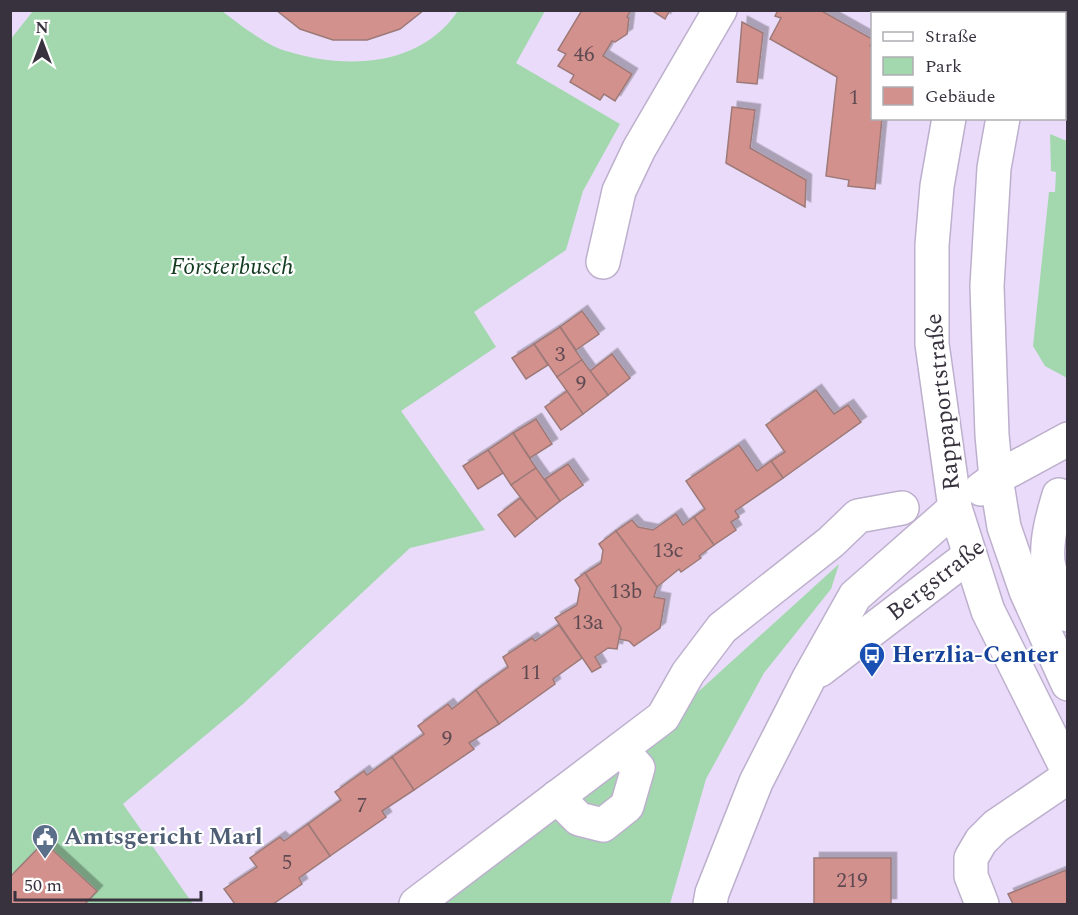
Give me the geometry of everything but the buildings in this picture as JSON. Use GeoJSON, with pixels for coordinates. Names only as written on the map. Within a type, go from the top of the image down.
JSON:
{"type":"FeatureCollection","features":[{"type":"Feature","properties":{"kind":"street"},"geometry":{"type":"LineString","coordinates":[[603,262],[619,191],[639,149],[720,10]]}},
{"type":"Feature","properties":{"kind":"street","name":"Rappaportstraße"},"geometry":{"type":"LineString","coordinates":[[949,120],[937,186],[932,245],[932,344],[955,508],[988,611],[1068,771]]}},
{"type":"Feature","properties":{"kind":"street","name":"Rappaportstraße"},"geometry":{"type":"LineString","coordinates":[[1003,120],[994,168],[987,286],[992,435],[996,478],[1004,527],[1026,591],[1068,684]]}},
{"type":"Feature","properties":{"kind":"street","name":"Bergstraße"},"geometry":{"type":"LineString","coordinates":[[710,904],[712,893],[756,782],[809,678],[855,596],[955,508],[996,478],[1068,439]]}},
{"type":"Feature","properties":{"kind":"street"},"geometry":{"type":"LineString","coordinates":[[1064,493],[1052,520],[1048,561],[1068,615]]}},
{"type":"Feature","properties":{"kind":"street","name":"Bergstraße"},"geometry":{"type":"LineString","coordinates":[[809,678],[1004,527],[1064,493]]}},
{"type":"Feature","properties":{"kind":"street"},"geometry":{"type":"LineString","coordinates":[[416,904],[663,717],[688,673],[722,628],[831,542],[858,516],[902,508]]}},
{"type":"Feature","properties":{"kind":"street"},"geometry":{"type":"LineString","coordinates":[[557,797],[579,819],[603,825],[627,806],[638,768],[621,749]]}},
{"type":"Feature","properties":{"kind":"street"},"geometry":{"type":"LineString","coordinates":[[982,904],[971,876],[971,858],[981,841],[996,826],[1068,777]]}},
{"type":"Feature","properties":{"kind":"green space","name":"Försterbusch"},"geometry":{"type":"Polygon","coordinates":[[[33,11],[222,11],[260,38],[283,50],[331,60],[355,61],[402,54],[423,44],[442,30],[458,11],[545,11],[516,63],[620,124],[583,191],[566,250],[474,312],[496,347],[401,411],[485,530],[410,548],[243,704],[123,804],[193,904],[11,904],[10,40],[33,11]]]}},
{"type":"Feature","properties":{"kind":"green space"},"geometry":{"type":"Polygon","coordinates":[[[1050,134],[1067,141],[1067,378],[1045,366],[1033,346],[1049,192],[1055,192],[1056,172],[1051,171],[1050,134]]]}},
{"type":"Feature","properties":{"kind":"green space"},"geometry":{"type":"Polygon","coordinates":[[[839,564],[831,589],[764,673],[706,779],[670,904],[418,904],[666,721],[839,564]]]}},
{"type":"Feature","properties":{"kind":"place","name":"Herzlia-Center"},"geometry":{"type":"Point","coordinates":[872,678]}},
{"type":"Feature","properties":{"kind":"place","name":"Amtsgericht Marl"},"geometry":{"type":"Point","coordinates":[45,860]}}]}
